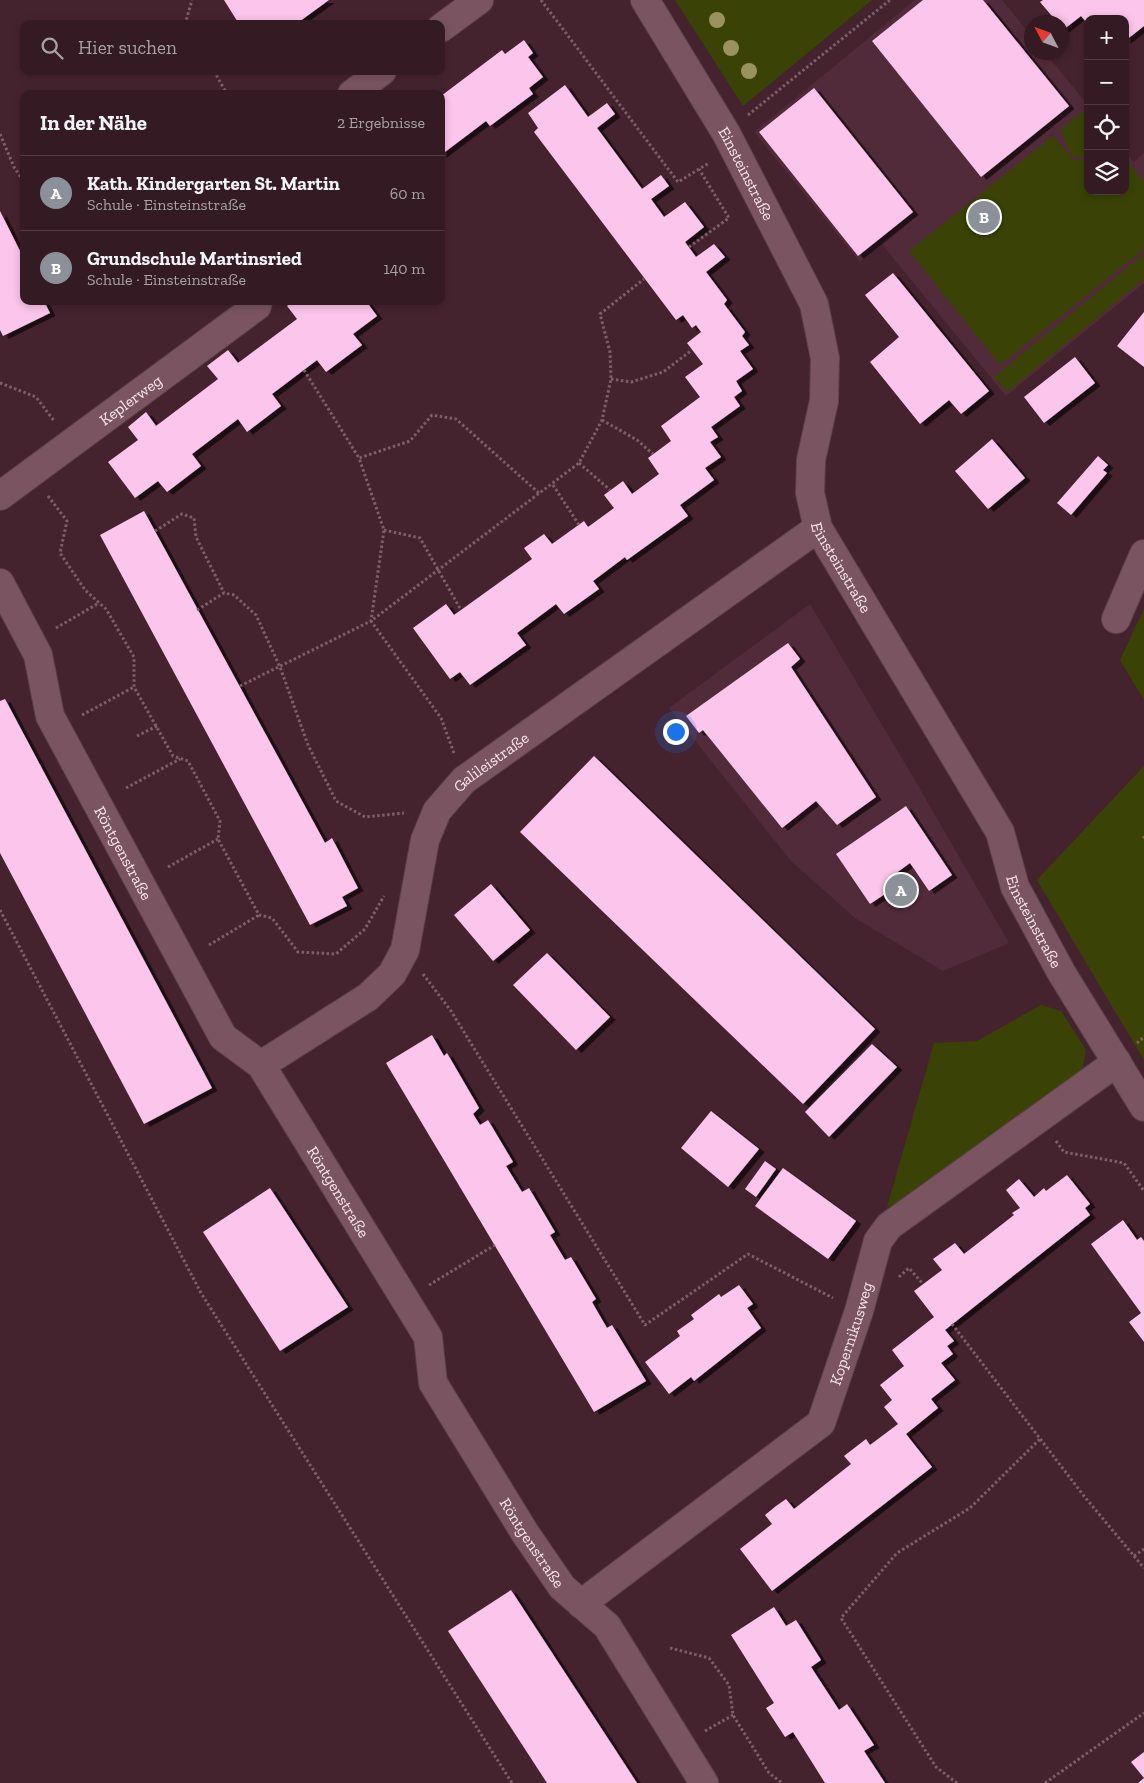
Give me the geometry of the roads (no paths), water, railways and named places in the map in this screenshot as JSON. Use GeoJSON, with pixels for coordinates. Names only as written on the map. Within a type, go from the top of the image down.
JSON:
{"type":"FeatureCollection","features":[{"type":"Feature","properties":{"kind":"street"},"geometry":{"type":"LineString","coordinates":[[445,25],[478,0]]}},
{"type":"Feature","properties":{"kind":"street","name":"Einsteinstraße"},"geometry":{"type":"LineString","coordinates":[[644,0],[730,140],[814,304],[825,358],[824,401],[811,460],[810,493],[818,528],[1000,832],[1015,887],[1061,972],[1144,1108]]}},
{"type":"Feature","properties":{"kind":"street"},"geometry":{"type":"LineString","coordinates":[[357,90],[377,75]]}},
{"type":"Feature","properties":{"kind":"street","name":"Keplerweg"},"geometry":{"type":"LineString","coordinates":[[0,496],[256,305]]}},
{"type":"Feature","properties":{"kind":"street","name":"Galileistraße"},"geometry":{"type":"LineString","coordinates":[[261,1065],[368,997],[392,974],[405,950],[425,840],[437,811],[464,780],[818,528]]}},
{"type":"Feature","properties":{"kind":"street"},"geometry":{"type":"LineString","coordinates":[[1116,619],[1144,554]]}},
{"type":"Feature","properties":{"kind":"street","name":"Röntgenstraße"},"geometry":{"type":"LineString","coordinates":[[0,584],[38,656],[50,716],[223,1037],[261,1065],[428,1337],[432,1382],[562,1587],[607,1626],[704,1783]]}},
{"type":"Feature","properties":{"kind":"street","name":"Kopernikusweg"},"geometry":{"type":"LineString","coordinates":[[581,1604],[821,1423],[858,1311],[878,1241],[889,1226],[1116,1062]]}},
{"type":"Feature","properties":{"kind":"place","name":"Grundschule Martinsried"},"geometry":{"type":"Point","coordinates":[984,217]}},
{"type":"Feature","properties":{"kind":"place","name":"Kath. Kindergarten St. Martin"},"geometry":{"type":"Point","coordinates":[901,890]}}]}
